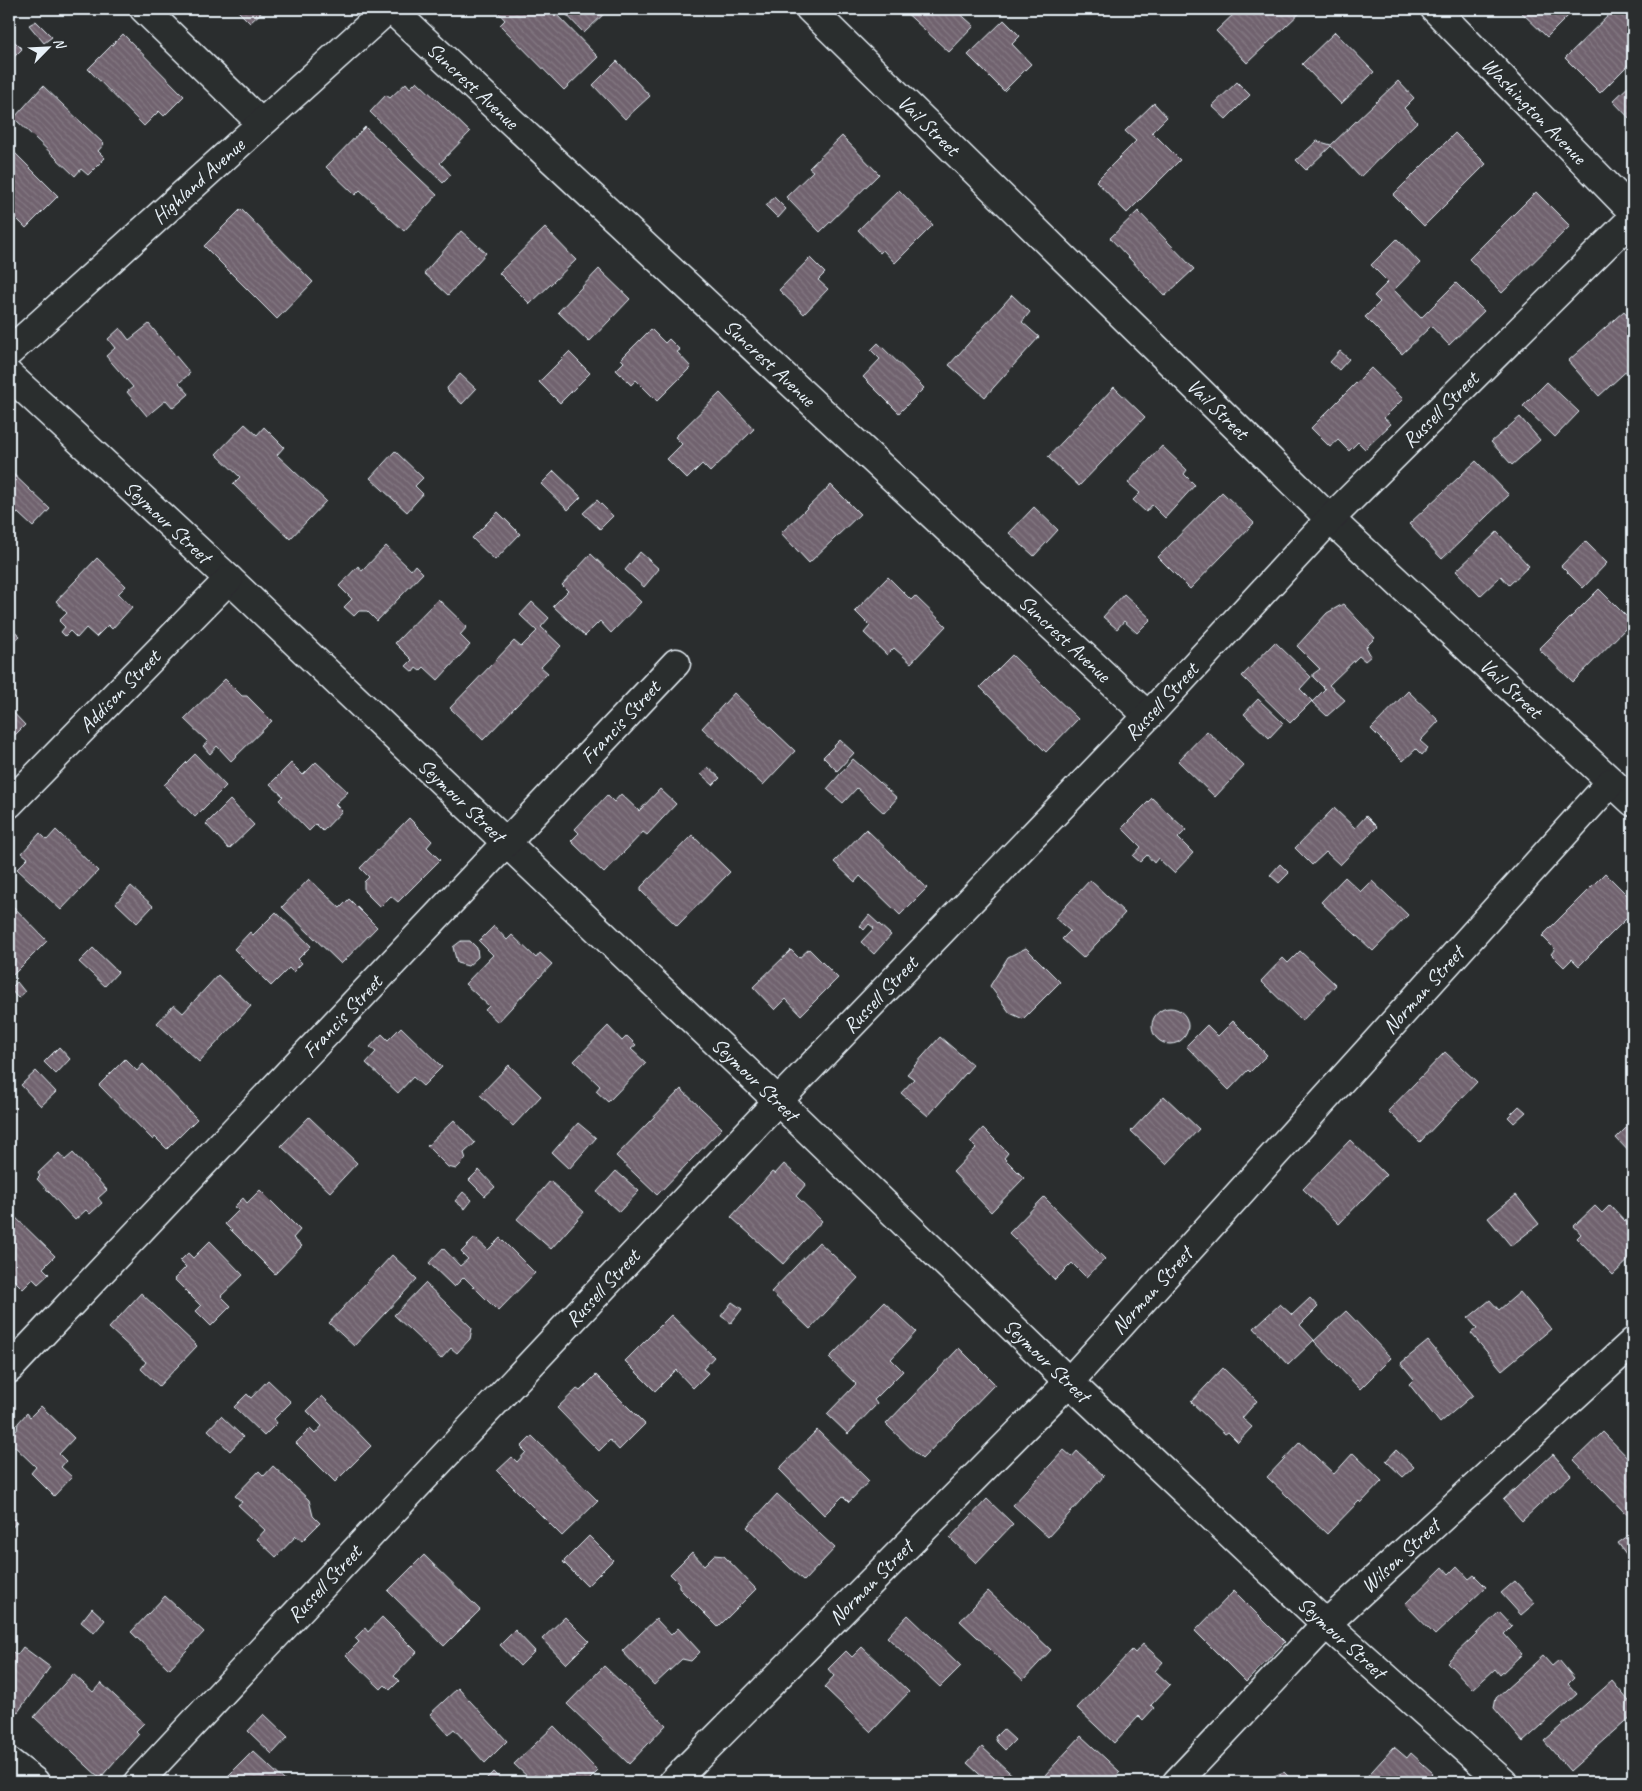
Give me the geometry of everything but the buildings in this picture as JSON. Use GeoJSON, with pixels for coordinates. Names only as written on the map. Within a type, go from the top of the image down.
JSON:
{"type":"FeatureCollection","features":[{"type":"Feature","properties":{"kind":"street"},"geometry":{"type":"LineString","coordinates":[[144,9],[261,123]]}},
{"type":"Feature","properties":{"kind":"street","name":"Highland Avenue"},"geometry":{"type":"LineString","coordinates":[[9,352],[389,9]]}},
{"type":"Feature","properties":{"kind":"street","name":"Suncrest Avenue"},"geometry":{"type":"LineString","coordinates":[[389,9],[1148,716]]}},
{"type":"Feature","properties":{"kind":"street","name":"Vail Street"},"geometry":{"type":"LineString","coordinates":[[810,9],[1330,520],[1633,802]]}},
{"type":"Feature","properties":{"kind":"street","name":"Washington Avenue"},"geometry":{"type":"LineString","coordinates":[[1435,9],[1633,212]]}},
{"type":"Feature","properties":{"kind":"street","name":"Russell Street"},"geometry":{"type":"LineString","coordinates":[[138,1782],[778,1101],[1148,716],[1330,520],[1633,218]]}},
{"type":"Feature","properties":{"kind":"street","name":"Seymour Street"},"geometry":{"type":"LineString","coordinates":[[9,375],[229,579],[778,1101],[1069,1382],[1326,1624],[1503,1782]]}},
{"type":"Feature","properties":{"kind":"street","name":"Addison Street"},"geometry":{"type":"LineString","coordinates":[[9,804],[229,579]]}},
{"type":"Feature","properties":{"kind":"street","name":"Francis Street"},"geometry":{"type":"LineString","coordinates":[[9,1369],[676,663]]}},
{"type":"Feature","properties":{"kind":"street","name":"Norman Street"},"geometry":{"type":"LineString","coordinates":[[673,1782],[1069,1382],[1611,782]]}},
{"type":"Feature","properties":{"kind":"street","name":"Wilson Street"},"geometry":{"type":"LineString","coordinates":[[1177,1782],[1326,1624],[1633,1342]]}},
{"type":"Feature","properties":{"kind":"street"},"geometry":{"type":"LineString","coordinates":[[9,1762],[35,1782]]}}]}
